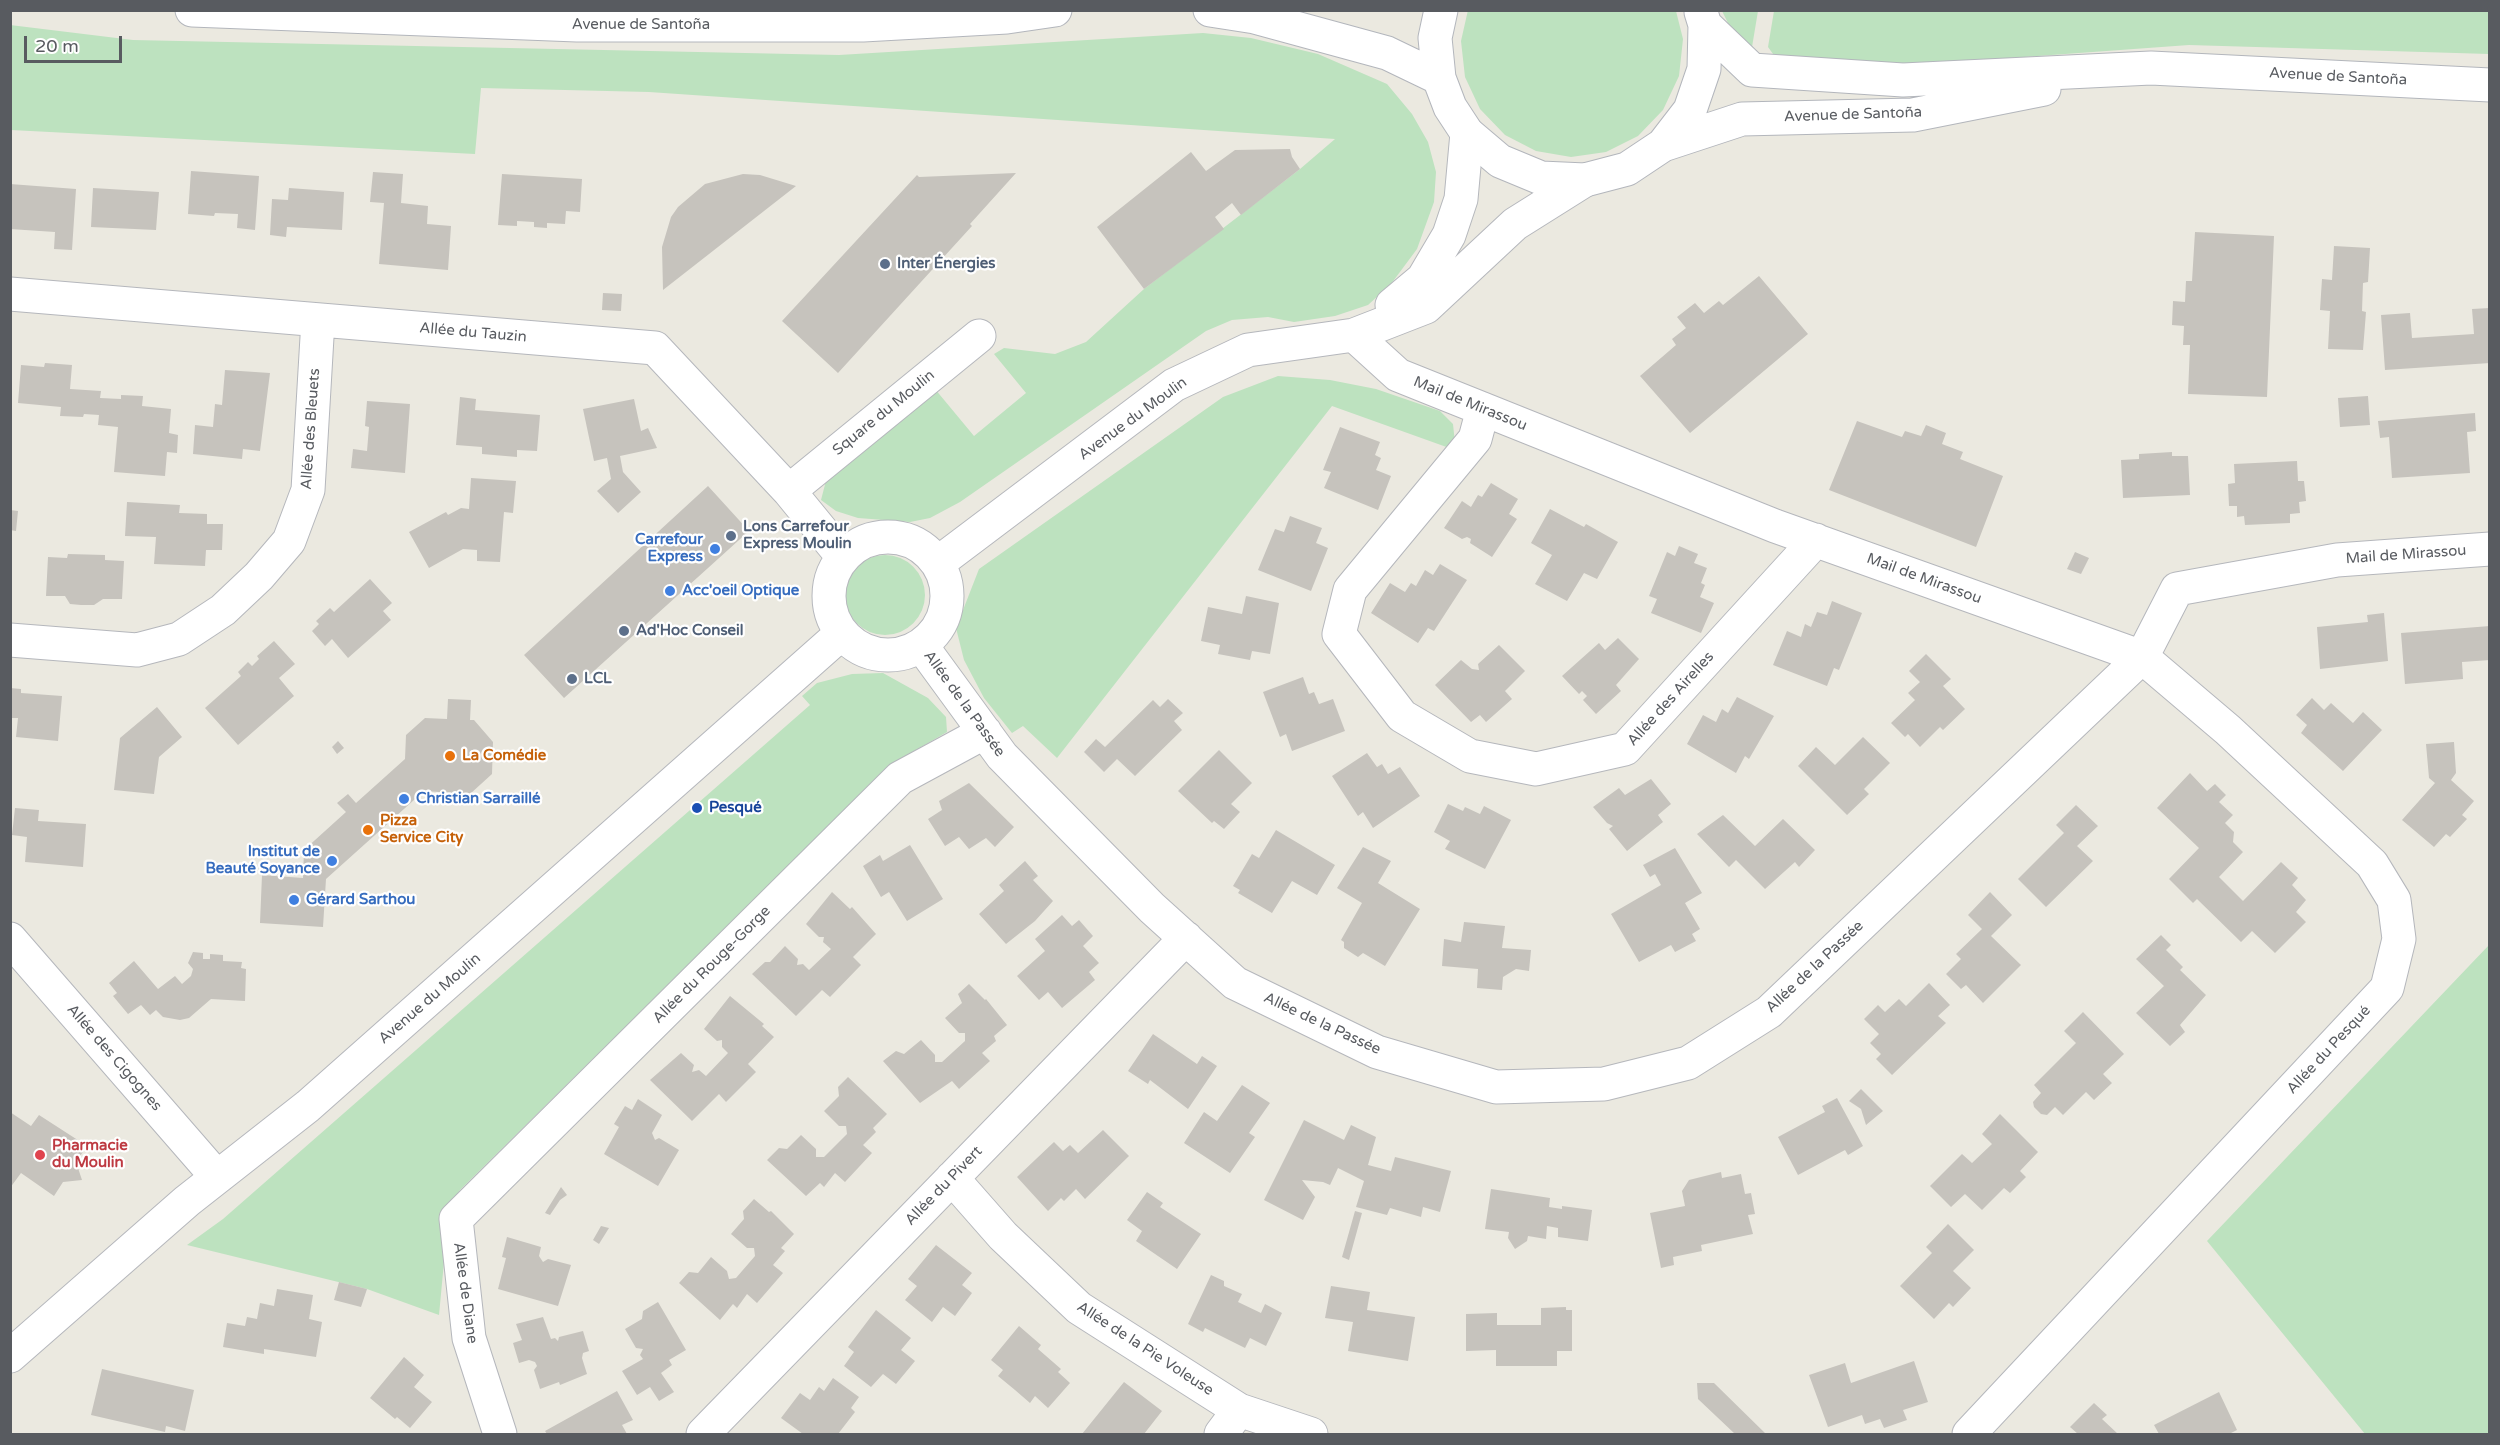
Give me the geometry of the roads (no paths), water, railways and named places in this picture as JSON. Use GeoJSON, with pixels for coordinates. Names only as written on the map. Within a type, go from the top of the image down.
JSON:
{"type":"FeatureCollection","features":[{"type":"Feature","properties":{"kind":"street","name":"Avenue de Santoña"},"geometry":{"type":"LineString","coordinates":[[192,10],[577,25],[863,25],[1007,17],[1054,10]]}},
{"type":"Feature","properties":{"kind":"street"},"geometry":{"type":"LineString","coordinates":[[1210,10],[1255,16],[1387,53],[1439,78]]}},
{"type":"Feature","properties":{"kind":"street"},"geometry":{"type":"LineString","coordinates":[[1441,10],[1435,38],[1439,78],[1450,107],[1467,133],[1500,161],[1541,178],[1585,180],[1627,169],[1663,145],[1690,110],[1704,69],[1702,18]]}},
{"type":"Feature","properties":{"kind":"street","name":"Avenue de Santoña"},"geometry":{"type":"LineString","coordinates":[[1702,18],[1752,70],[1902,80],[2151,68],[2490,84]]}},
{"type":"Feature","properties":{"kind":"street","name":"Avenue de Santoña"},"geometry":{"type":"LineString","coordinates":[[1663,145],[1742,119],[1914,116],[2151,68]]}},
{"type":"Feature","properties":{"kind":"street"},"geometry":{"type":"LineString","coordinates":[[1354,335],[1424,279],[1449,235],[1461,199],[1467,133]]}},
{"type":"Feature","properties":{"kind":"street","name":"Avenue du Moulin"},"geometry":{"type":"LineString","coordinates":[[938,562],[1174,385],[1248,350],[1354,335],[1426,306],[1515,224],[1585,180]]}},
{"type":"Feature","properties":{"kind":"street","name":"Allée du Tauzin"},"geometry":{"type":"LineString","coordinates":[[10,294],[655,348],[789,491],[843,557]]}},
{"type":"Feature","properties":{"kind":"street","name":"Allée des Bleuets"},"geometry":{"type":"LineString","coordinates":[[10,640],[136,650],[179,639],[223,610],[259,576],[289,542],[308,490],[318,320]]}},
{"type":"Feature","properties":{"kind":"street","name":"Mail de Mirassou"},"geometry":{"type":"LineString","coordinates":[[1354,335],[1398,375],[1816,540],[2142,657],[2177,589],[2337,560],[2490,549]]}},
{"type":"Feature","properties":{"kind":"street","name":"Square du Moulin"},"geometry":{"type":"LineString","coordinates":[[789,491],[979,336]]}},
{"type":"Feature","properties":{"kind":"street","name":"Allée des Airelles"},"geometry":{"type":"LineString","coordinates":[[1483,409],[1475,439],[1350,590],[1339,634],[1402,716],[1470,756],[1536,769],[1625,749],[1816,540]]}},
{"type":"Feature","properties":{"kind":"street"},"geometry":{"type":"LineString","coordinates":[[892,536],[918,544],[938,562],[946,579],[948,598],[944,616],[935,633],[921,645],[905,653],[888,655],[863,649],[842,633],[829,603],[834,571],[843,557],[865,542],[892,536]]}},
{"type":"Feature","properties":{"kind":"street","name":"Avenue du Moulin"},"geometry":{"type":"LineString","coordinates":[[12,1352],[217,1177],[308,1107],[842,633]]}},
{"type":"Feature","properties":{"kind":"street","name":"Allée de la Passée"},"geometry":{"type":"LineString","coordinates":[[921,645],[1002,756],[1234,983],[1377,1052],[1496,1087],[1604,1084],[1688,1063],[1769,1012],[2142,657]]}},
{"type":"Feature","properties":{"kind":"street","name":"Allée du Pesqué"},"geometry":{"type":"LineString","coordinates":[[1969,1434],[2387,988],[2399,939],[2394,900],[2372,864],[2228,730],[2142,657]]}},
{"type":"Feature","properties":{"kind":"street","name":"Allée du Rouge-Gorge"},"geometry":{"type":"LineString","coordinates":[[456,1219],[900,778],[985,732]]}},
{"type":"Feature","properties":{"kind":"street","name":"Allée du Pivert"},"geometry":{"type":"LineString","coordinates":[[703,1434],[1186,938]]}},
{"type":"Feature","properties":{"kind":"street","name":"Allée des Cigognes"},"geometry":{"type":"LineString","coordinates":[[10,939],[217,1177]]}},
{"type":"Feature","properties":{"kind":"street","name":"Allée de la Pie Voleuse"},"geometry":{"type":"LineString","coordinates":[[952,1178],[1003,1236],[1079,1308],[1230,1422],[1311,1434]]}},
{"type":"Feature","properties":{"kind":"street","name":"Allée de Diane"},"geometry":{"type":"LineString","coordinates":[[456,1219],[469,1338],[500,1434]]}},
{"type":"Feature","properties":{"kind":"place","name":"Inter Énergies"},"geometry":{"type":"Point","coordinates":[885,264]}},
{"type":"Feature","properties":{"kind":"place","name":"Lons Carrefour Express Moulin"},"geometry":{"type":"Point","coordinates":[731,536]}},
{"type":"Feature","properties":{"kind":"place","name":"Carrefour Express"},"geometry":{"type":"Point","coordinates":[715,549]}},
{"type":"Feature","properties":{"kind":"place","name":"Acc'oeil Optique"},"geometry":{"type":"Point","coordinates":[670,591]}},
{"type":"Feature","properties":{"kind":"place","name":"Ad'Hoc Conseil"},"geometry":{"type":"Point","coordinates":[624,631]}},
{"type":"Feature","properties":{"kind":"place","name":"LCL"},"geometry":{"type":"Point","coordinates":[572,679]}},
{"type":"Feature","properties":{"kind":"place","name":"La Comédie"},"geometry":{"type":"Point","coordinates":[450,756]}},
{"type":"Feature","properties":{"kind":"place","name":"Christian Sarraillé"},"geometry":{"type":"Point","coordinates":[404,799]}},
{"type":"Feature","properties":{"kind":"place","name":"Pesqué"},"geometry":{"type":"Point","coordinates":[697,808]}},
{"type":"Feature","properties":{"kind":"place","name":"Pizza Service City"},"geometry":{"type":"Point","coordinates":[368,830]}},
{"type":"Feature","properties":{"kind":"place","name":"Institut de Beauté Soyance"},"geometry":{"type":"Point","coordinates":[332,861]}},
{"type":"Feature","properties":{"kind":"place","name":"Gérard Sarthou"},"geometry":{"type":"Point","coordinates":[294,900]}},
{"type":"Feature","properties":{"kind":"place","name":"Pharmacie du Moulin"},"geometry":{"type":"Point","coordinates":[40,1155]}}]}
